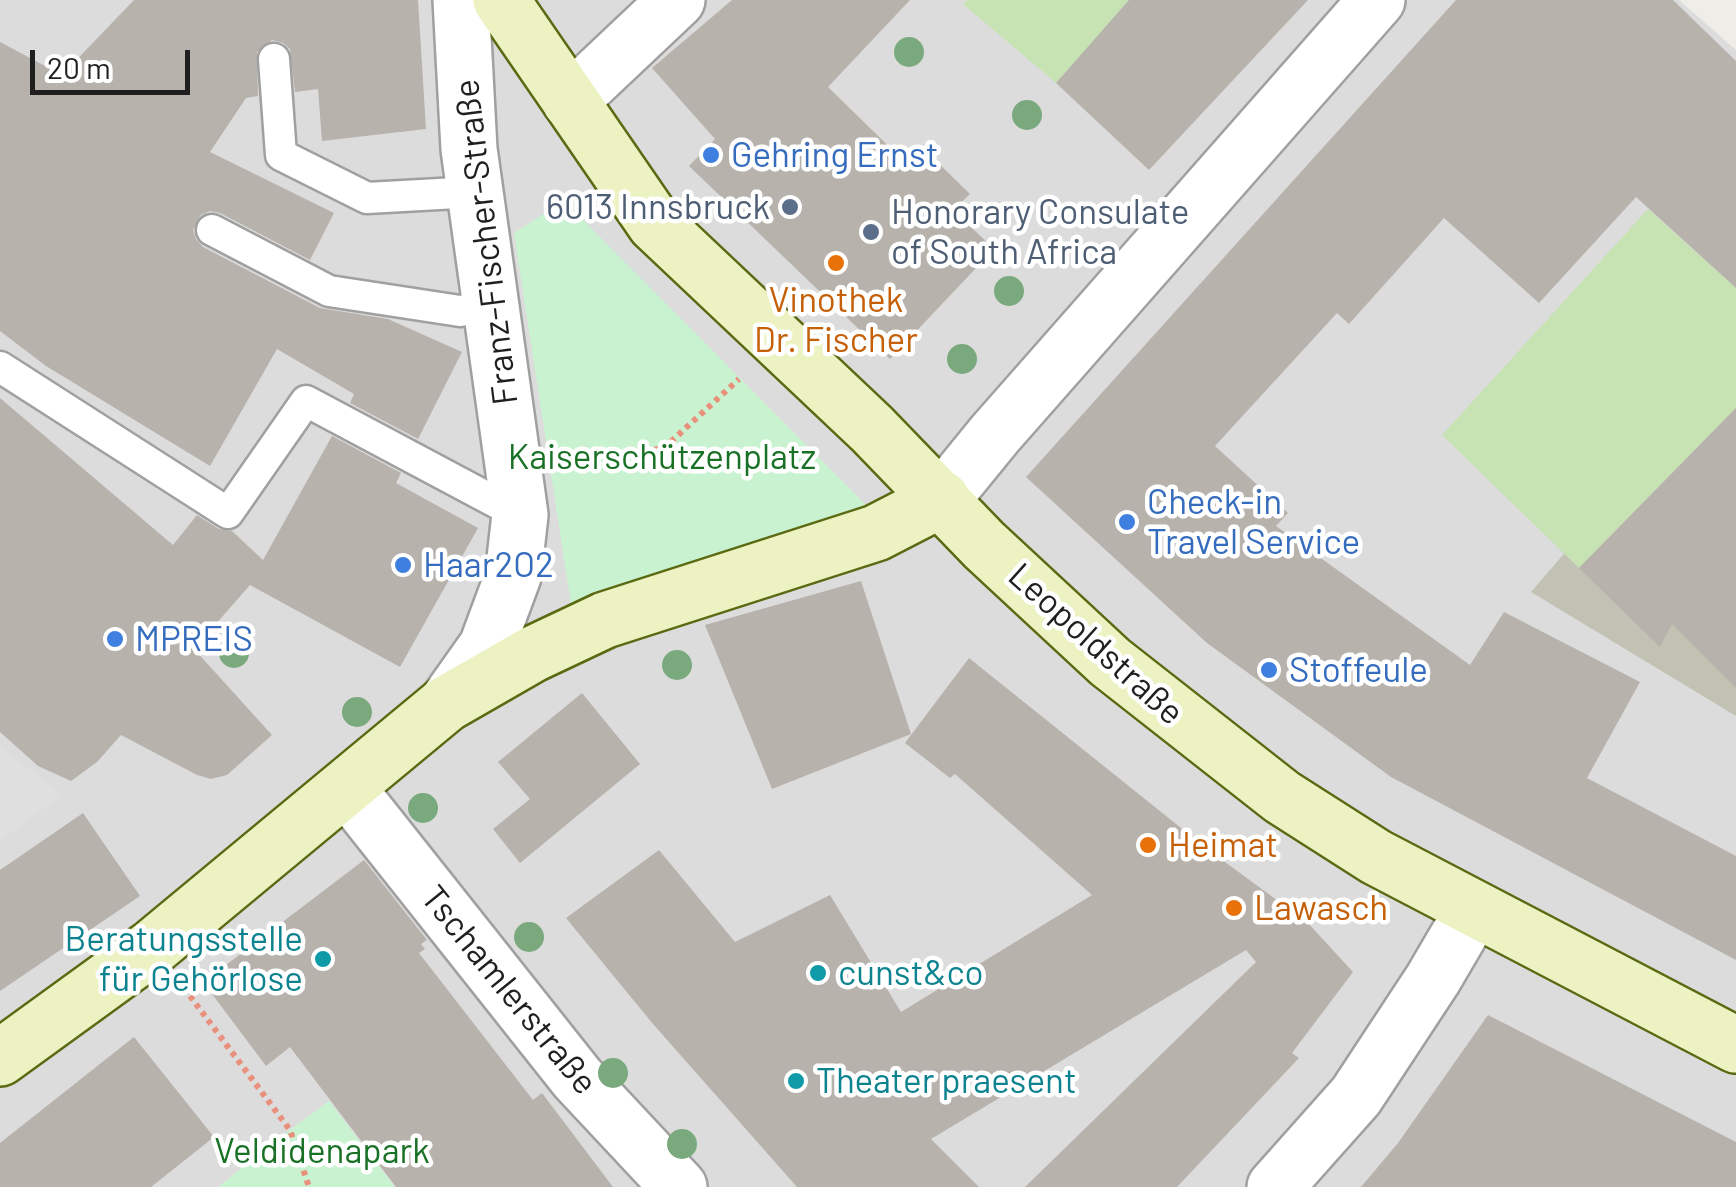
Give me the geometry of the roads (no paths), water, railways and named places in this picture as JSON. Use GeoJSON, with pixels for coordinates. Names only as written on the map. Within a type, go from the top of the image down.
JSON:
{"type":"FeatureCollection","features":[{"type":"Feature","properties":{"kind":"street","name":"Franz-Fischer-Straße"},"geometry":{"type":"LineString","coordinates":[[446,704],[487,646],[513,576],[520,516],[475,192],[462,0]]}},
{"type":"Feature","properties":{"kind":"street"},"geometry":{"type":"LineString","coordinates":[[570,101],[677,0]]}},
{"type":"Feature","properties":{"kind":"street"},"geometry":{"type":"LineString","coordinates":[[942,500],[994,434],[1377,0]]}},
{"type":"Feature","properties":{"kind":"street","name":"Leopoldstraße"},"geometry":{"type":"LineString","coordinates":[[513,19],[655,224],[984,545],[1110,662],[1282,797],[1376,857],[1736,1045]]}},
{"type":"Feature","properties":{"kind":"street","name":"Franz-Fischer-Straße"},"geometry":{"type":"LineString","coordinates":[[0,1058],[153,948],[446,704],[533,654],[605,620],[876,533],[942,500]]}},
{"type":"Feature","properties":{"kind":"street","name":"Tschamlerstraße"},"geometry":{"type":"LineString","coordinates":[[347,788],[577,1078],[678,1187]]}},
{"type":"Feature","properties":{"kind":"street"},"geometry":{"type":"LineString","coordinates":[[1275,1187],[1356,1096],[1434,979],[1474,909]]}},
{"type":"Feature","properties":{"kind":"lane"},"geometry":{"type":"LineString","coordinates":[[466,69],[487,38],[499,34],[513,19]]}},
{"type":"Feature","properties":{"kind":"lane"},"geometry":{"type":"LineString","coordinates":[[274,59],[282,155],[367,198],[475,192]]}},
{"type":"Feature","properties":{"kind":"lane"},"geometry":{"type":"LineString","coordinates":[[212,230],[328,290],[460,312],[492,306]]}},
{"type":"Feature","properties":{"kind":"lane"},"geometry":{"type":"LineString","coordinates":[[0,367],[228,513],[306,401],[520,516]]}},
{"type":"Feature","properties":{"kind":"place","name":"Gehring Ernst"},"geometry":{"type":"Point","coordinates":[711,155]}},
{"type":"Feature","properties":{"kind":"place","name":"6013 Innsbruck"},"geometry":{"type":"Point","coordinates":[790,207]}},
{"type":"Feature","properties":{"kind":"place","name":"Honorary Consulate of South Africa"},"geometry":{"type":"Point","coordinates":[871,232]}},
{"type":"Feature","properties":{"kind":"place","name":"Vinothek Dr. Fischer"},"geometry":{"type":"Point","coordinates":[836,263]}},
{"type":"Feature","properties":{"kind":"place","name":"Check-in Travel Service"},"geometry":{"type":"Point","coordinates":[1127,522]}},
{"type":"Feature","properties":{"kind":"place","name":"Haar2O2"},"geometry":{"type":"Point","coordinates":[403,565]}},
{"type":"Feature","properties":{"kind":"place","name":"MPREIS"},"geometry":{"type":"Point","coordinates":[115,639]}},
{"type":"Feature","properties":{"kind":"place","name":"Stoffeule"},"geometry":{"type":"Point","coordinates":[1269,670]}},
{"type":"Feature","properties":{"kind":"place","name":"Heimat"},"geometry":{"type":"Point","coordinates":[1148,845]}},
{"type":"Feature","properties":{"kind":"place","name":"Lawasch"},"geometry":{"type":"Point","coordinates":[1234,908]}},
{"type":"Feature","properties":{"kind":"place","name":"Beratungsstelle für Gehörlose"},"geometry":{"type":"Point","coordinates":[323,959]}},
{"type":"Feature","properties":{"kind":"place","name":"cunst&co"},"geometry":{"type":"Point","coordinates":[818,973]}},
{"type":"Feature","properties":{"kind":"place","name":"Theater praesent"},"geometry":{"type":"Point","coordinates":[796,1081]}},
{"type":"Feature","properties":{"kind":"park label","name":"Kaiserschützenplatz"},"geometry":{"type":"Point","coordinates":[662,457]}},
{"type":"Feature","properties":{"kind":"park label","name":"Veldidenapark"},"geometry":{"type":"Point","coordinates":[322,1151]}}]}
